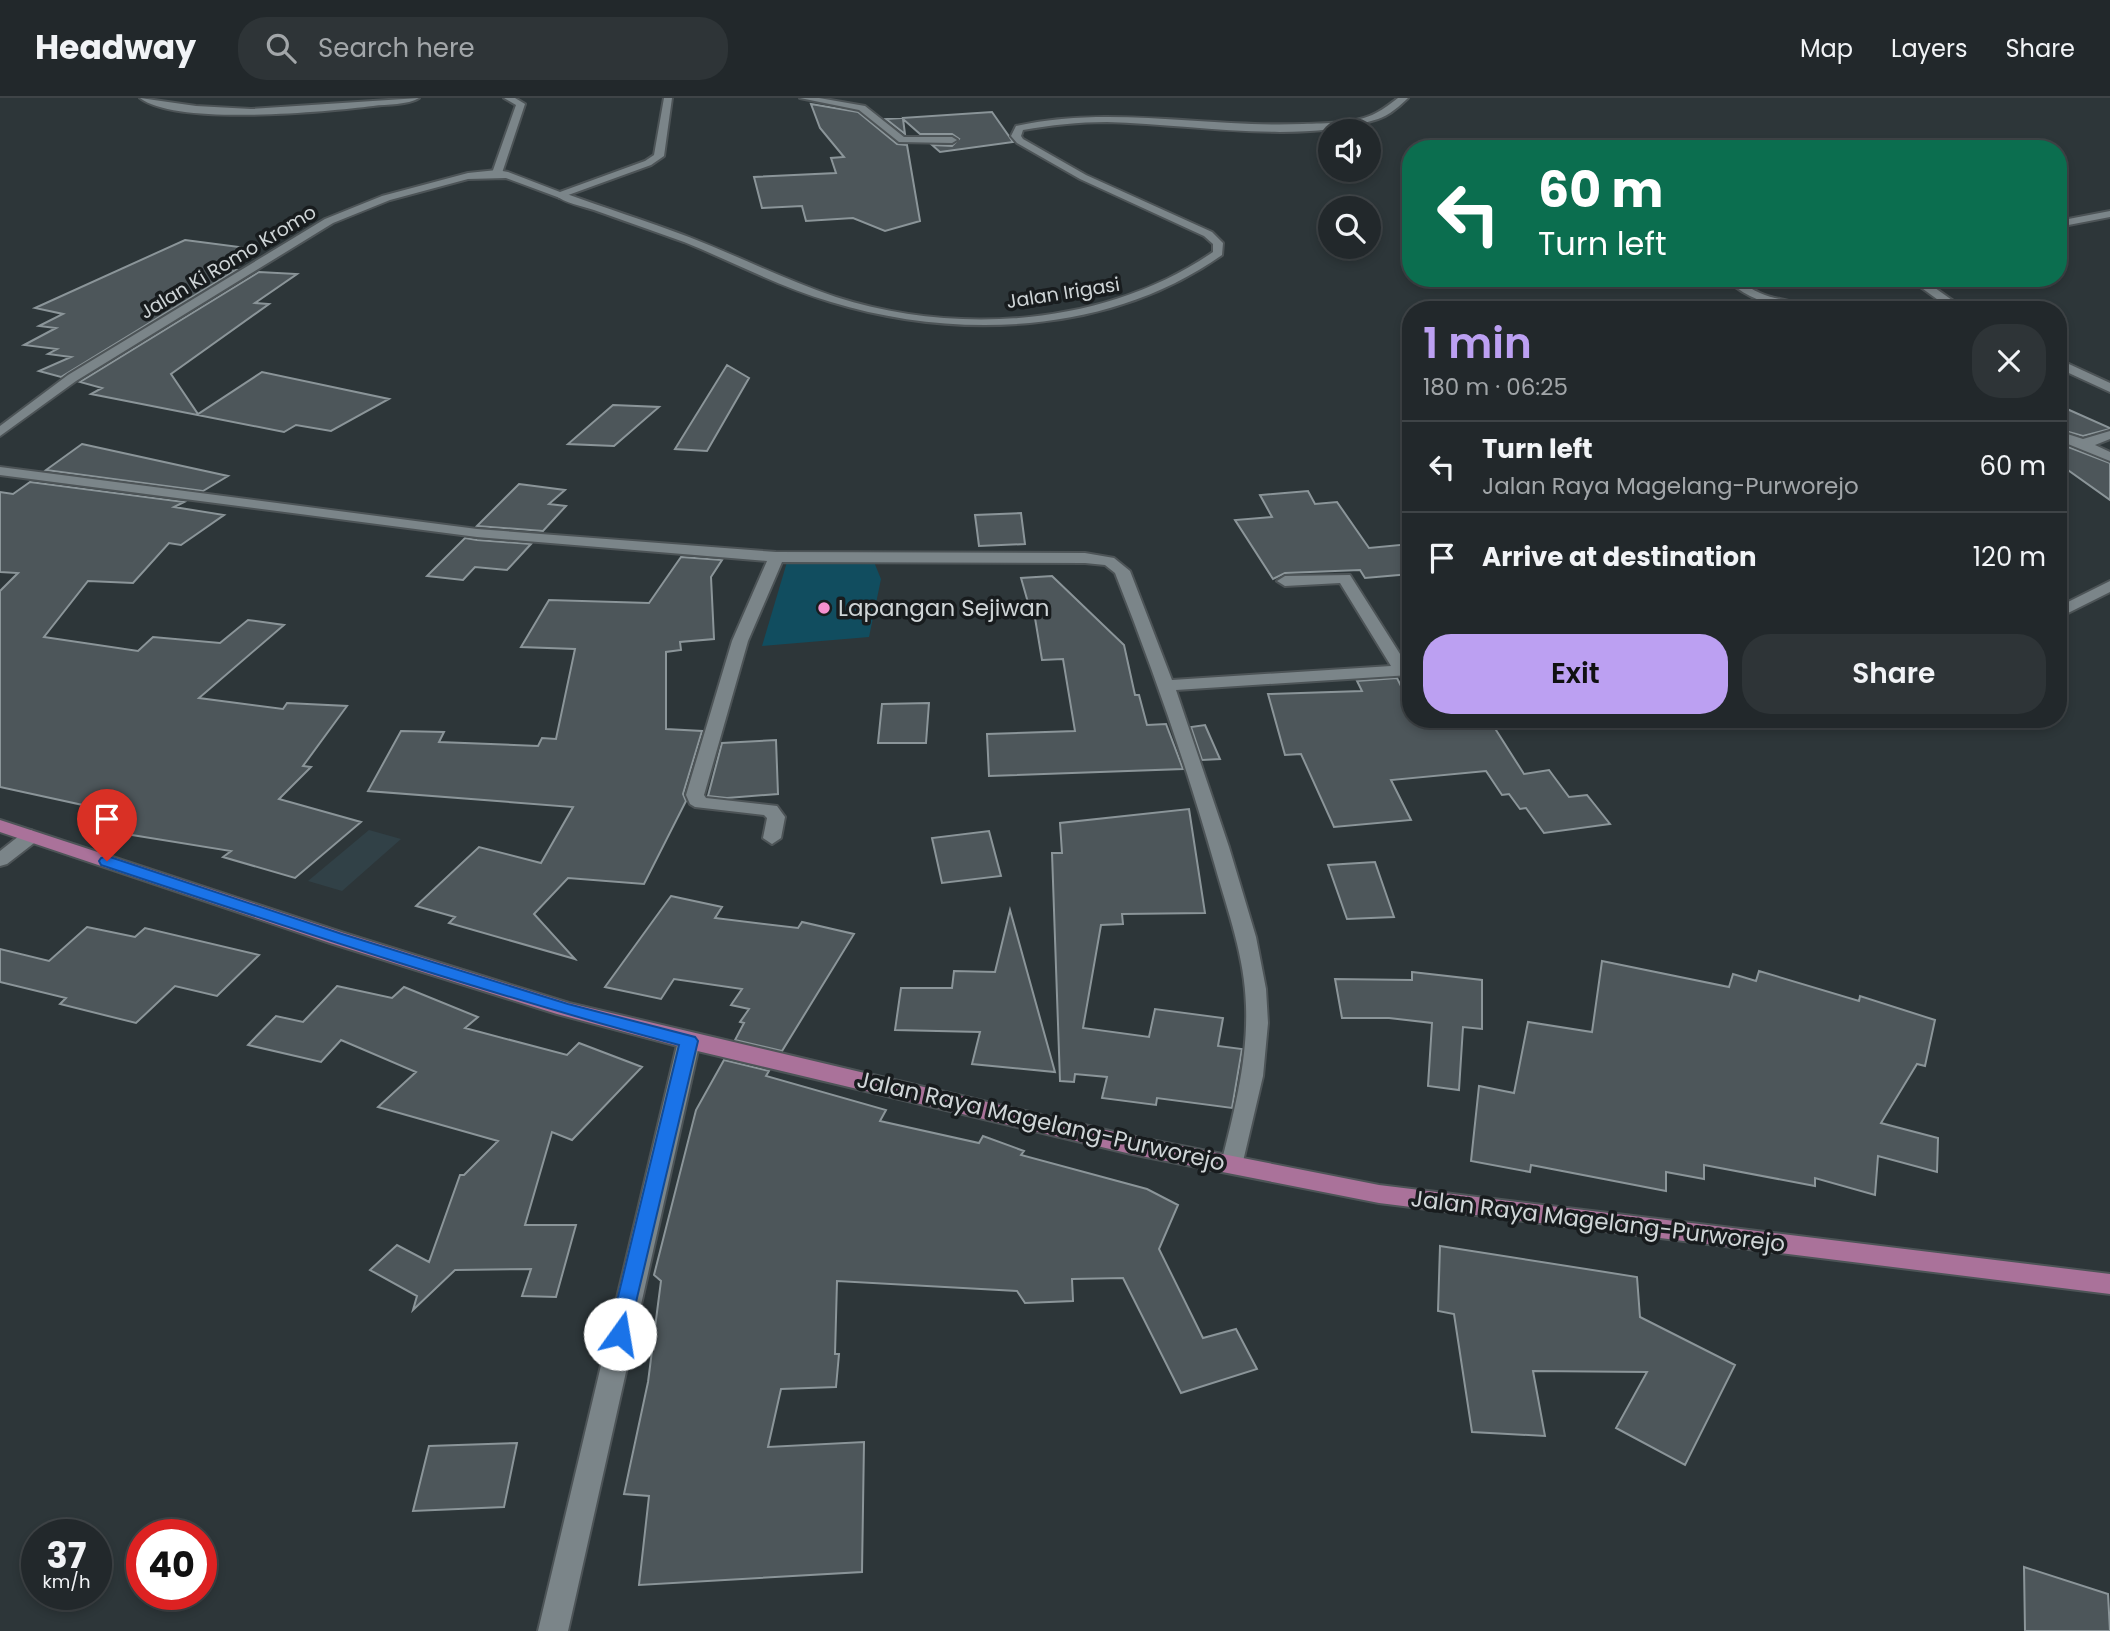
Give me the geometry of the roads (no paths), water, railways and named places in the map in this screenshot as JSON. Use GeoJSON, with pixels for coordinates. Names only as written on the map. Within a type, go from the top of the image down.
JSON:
{"type":"FeatureCollection","features":[{"type":"Feature","properties":{"kind":"main road","name":"Jalan Raya Magelang-Purworejo"},"geometry":{"type":"LineString","coordinates":[[0,825],[349,942],[565,1009],[689,1041],[1131,1145],[1393,1196],[2110,1284]]}},
{"type":"Feature","properties":{"kind":"street"},"geometry":{"type":"LineString","coordinates":[[144,98],[156,104],[209,111],[284,113],[415,98]]}},
{"type":"Feature","properties":{"kind":"street"},"geometry":{"type":"LineString","coordinates":[[497,173],[521,104],[508,98]]}},
{"type":"Feature","properties":{"kind":"street"},"geometry":{"type":"LineString","coordinates":[[560,195],[659,156],[660,135],[668,114],[668,98]]}},
{"type":"Feature","properties":{"kind":"street"},"geometry":{"type":"LineString","coordinates":[[804,98],[862,108],[902,140],[952,140]]}},
{"type":"Feature","properties":{"kind":"street","name":"Jalan Irigasi"},"geometry":{"type":"LineString","coordinates":[[497,173],[681,238],[832,299],[904,316],[944,321],[993,321],[1056,316],[1118,304],[1154,292],[1192,273],[1218,254],[1218,243],[1208,234],[1083,177],[1020,141],[1016,135],[1019,128],[1039,121],[1110,113],[1286,124],[1335,123],[1376,118],[1391,111],[1404,98]]}},
{"type":"Feature","properties":{"kind":"street","name":"Jalan Ki Romo Kromo"},"geometry":{"type":"LineString","coordinates":[[0,432],[72,378],[329,221],[360,207],[422,187],[468,176],[497,173]]}},
{"type":"Feature","properties":{"kind":"street"},"geometry":{"type":"LineString","coordinates":[[2067,223],[2110,214]]}},
{"type":"Feature","properties":{"kind":"street"},"geometry":{"type":"LineString","coordinates":[[1743,287],[1758,297],[1777,301]]}},
{"type":"Feature","properties":{"kind":"street"},"geometry":{"type":"LineString","coordinates":[[1926,287],[1947,301]]}},
{"type":"Feature","properties":{"kind":"street"},"geometry":{"type":"LineString","coordinates":[[2067,367],[2110,388]]}},
{"type":"Feature","properties":{"kind":"street"},"geometry":{"type":"LineString","coordinates":[[2083,444],[2110,435]]}},
{"type":"Feature","properties":{"kind":"street"},"geometry":{"type":"LineString","coordinates":[[2067,438],[2110,457]]}},
{"type":"Feature","properties":{"kind":"street"},"geometry":{"type":"LineString","coordinates":[[0,471],[477,533],[776,557],[1092,558],[1109,561],[1122,570],[1168,685],[1220,844],[1243,924],[1254,975],[1257,1021],[1249,1096],[1233,1164]]}},
{"type":"Feature","properties":{"kind":"street"},"geometry":{"type":"LineString","coordinates":[[772,838],[776,817],[770,810],[702,803],[696,800],[695,795],[740,641],[776,557]]}},
{"type":"Feature","properties":{"kind":"street"},"geometry":{"type":"LineString","coordinates":[[1284,582],[1345,578],[1402,664]]}},
{"type":"Feature","properties":{"kind":"street"},"geometry":{"type":"LineString","coordinates":[[2067,608],[2110,586]]}},
{"type":"Feature","properties":{"kind":"street"},"geometry":{"type":"LineString","coordinates":[[1168,685],[1402,670]]}},
{"type":"Feature","properties":{"kind":"street"},"geometry":{"type":"LineString","coordinates":[[0,860],[31,836]]}},
{"type":"Feature","properties":{"kind":"street"},"geometry":{"type":"LineString","coordinates":[[553,1631],[600,1414],[689,1041]]}},
{"type":"Feature","properties":{"kind":"place","name":"Lapangan Sejiwan"},"geometry":{"type":"Point","coordinates":[824,608]}}]}
